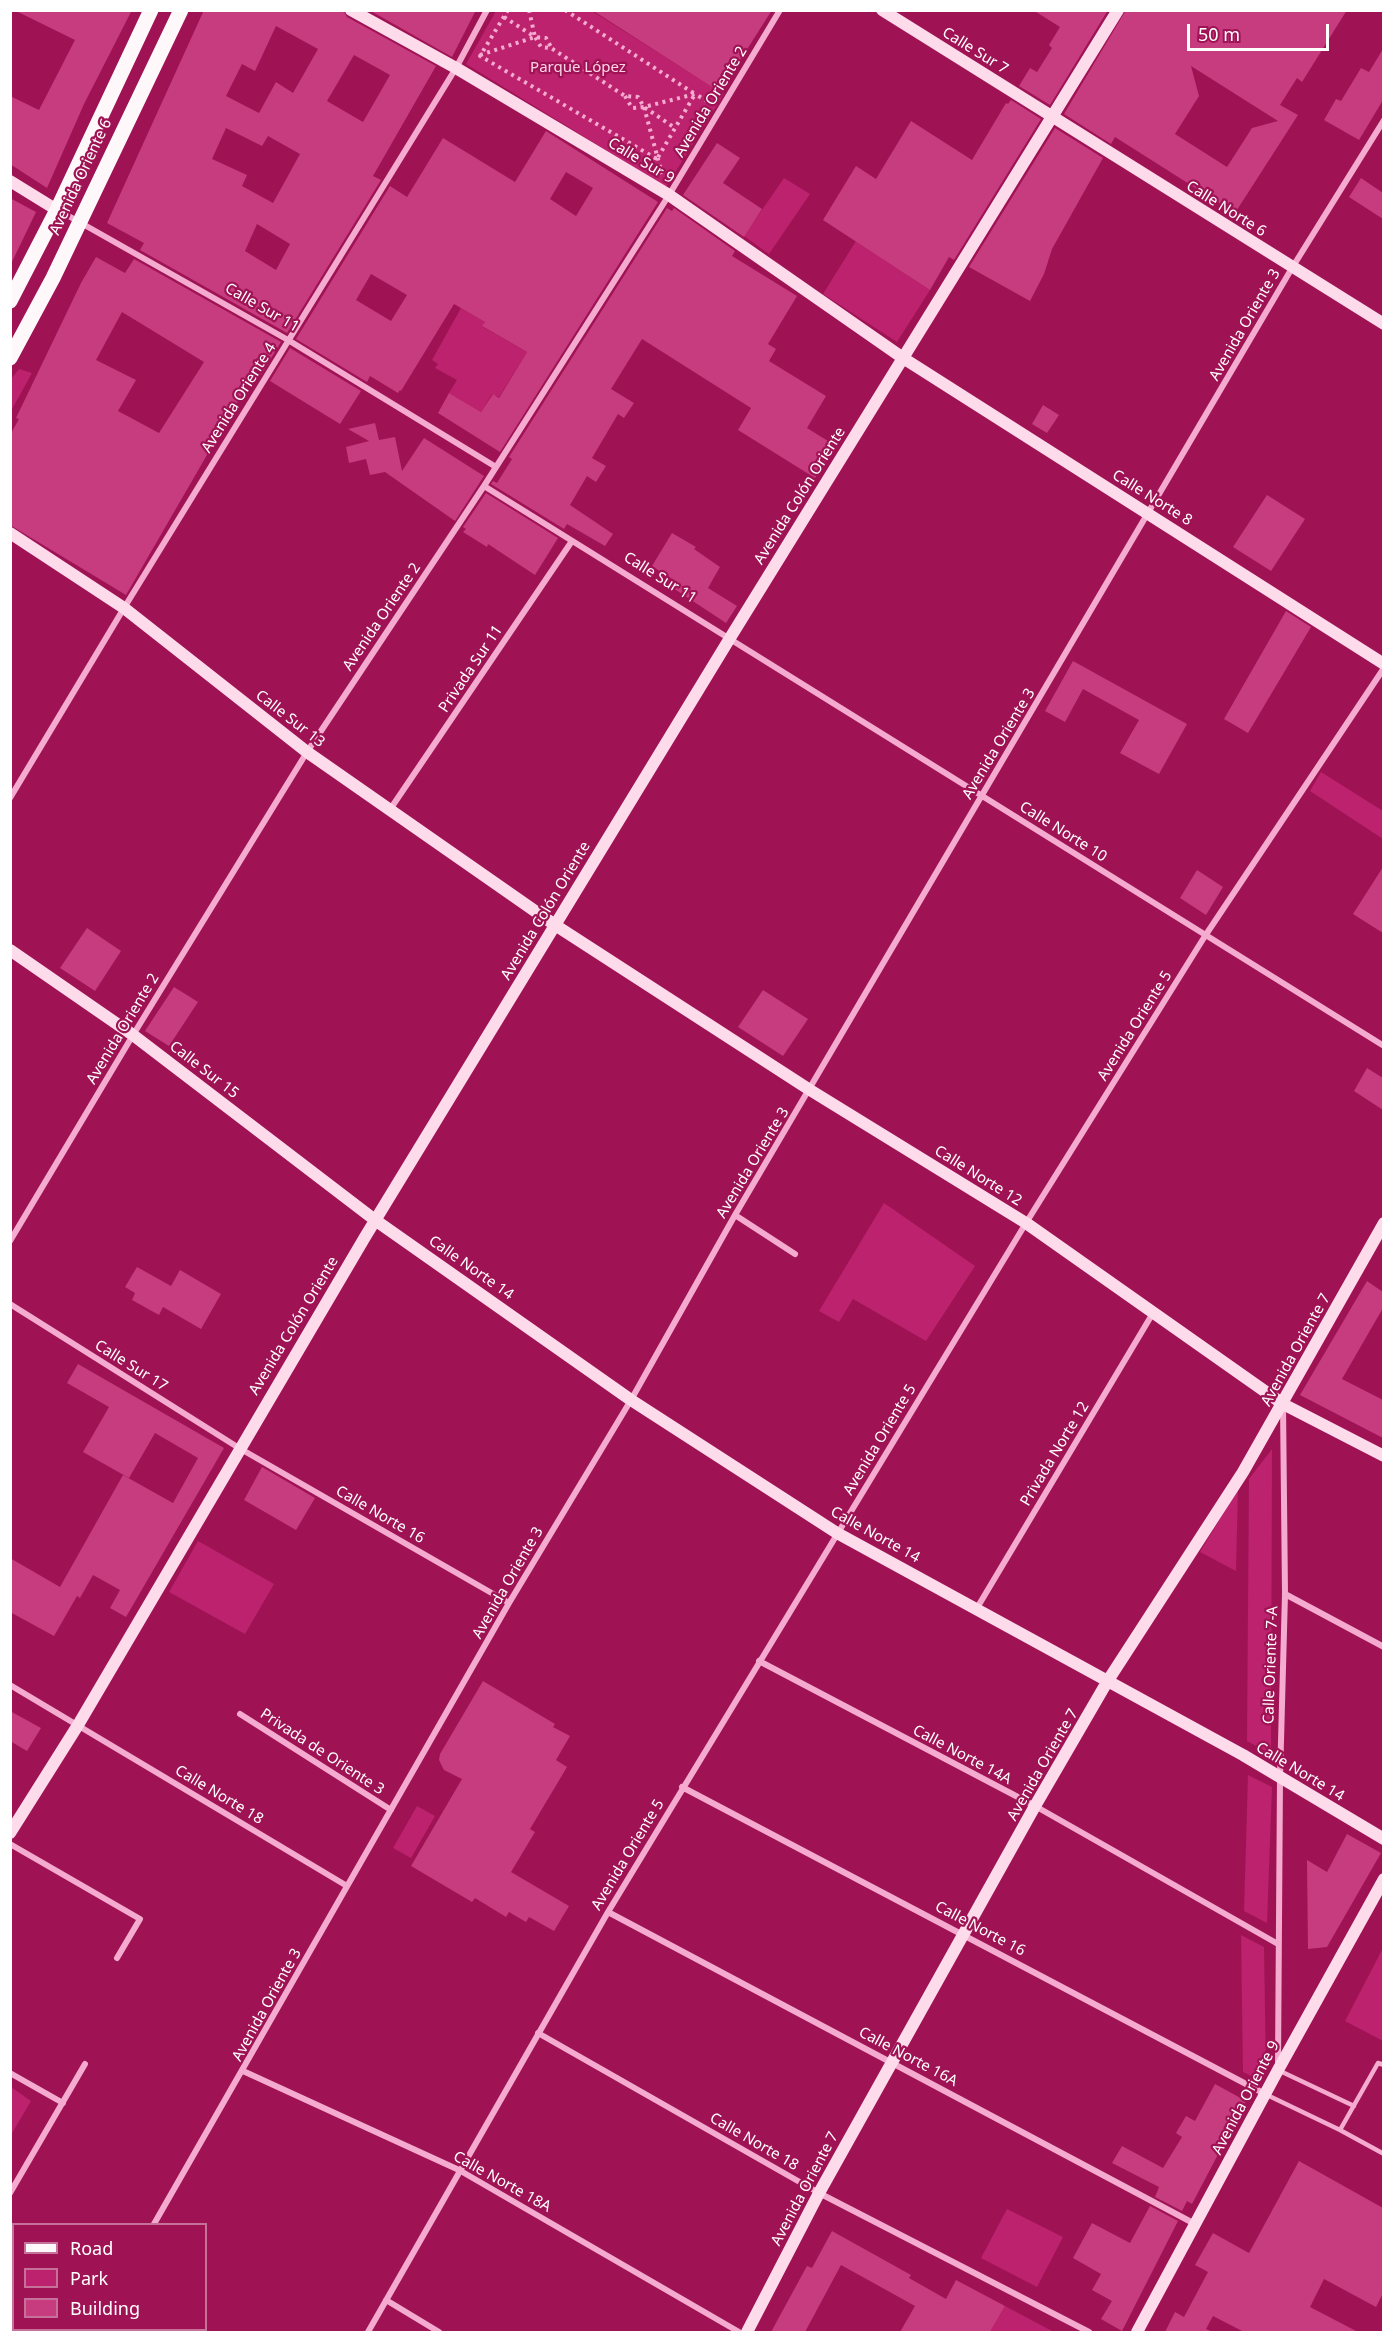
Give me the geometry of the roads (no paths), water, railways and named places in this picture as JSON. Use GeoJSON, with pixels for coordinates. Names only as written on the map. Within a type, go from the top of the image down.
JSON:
{"type":"FeatureCollection","features":[{"type":"Feature","properties":{"kind":"main road","name":"Avenida Oriente 6"},"geometry":{"type":"LineString","coordinates":[[10,301],[57,210],[151,10]]}},
{"type":"Feature","properties":{"kind":"main road","name":"Avenida Oriente 6"},"geometry":{"type":"LineString","coordinates":[[10,358],[53,278],[181,10]]}},
{"type":"Feature","properties":{"kind":"street","name":"Calle Sur 9"},"geometry":{"type":"LineString","coordinates":[[351,10],[456,68],[669,195],[903,358]]}},
{"type":"Feature","properties":{"kind":"street","name":"Avenida Oriente 4"},"geometry":{"type":"LineString","coordinates":[[10,798],[456,68],[487,10]]}},
{"type":"Feature","properties":{"kind":"street","name":"Avenida Oriente 2"},"geometry":{"type":"LineString","coordinates":[[10,1241],[133,1035],[307,752],[484,486],[669,195],[780,10]]}},
{"type":"Feature","properties":{"kind":"street","name":"Calle Sur 7"},"geometry":{"type":"LineString","coordinates":[[882,10],[1052,118]]}},
{"type":"Feature","properties":{"kind":"street","name":"Avenida Colón Oriente"},"geometry":{"type":"LineString","coordinates":[[10,1833],[78,1725],[375,1220],[730,638],[1118,10]]}},
{"type":"Feature","properties":{"kind":"street","name":"Calle Norte 6"},"geometry":{"type":"LineString","coordinates":[[1052,118],[1383,324]]}},
{"type":"Feature","properties":{"kind":"street","name":"Avenida Oriente 3"},"geometry":{"type":"LineString","coordinates":[[155,2223],[509,1603],[631,1400],[735,1215],[1292,268],[1383,120]]}},
{"type":"Feature","properties":{"kind":"street","name":"Calle Sur 11"},"geometry":{"type":"LineString","coordinates":[[10,181],[57,210],[288,340],[496,467]]}},
{"type":"Feature","properties":{"kind":"street","name":"Calle Norte 8"},"geometry":{"type":"LineString","coordinates":[[903,358],[1383,666]]}},
{"type":"Feature","properties":{"kind":"street","name":"Calle Sur 11"},"geometry":{"type":"LineString","coordinates":[[484,486],[730,638]]}},
{"type":"Feature","properties":{"kind":"street","name":"Calle Sur 13"},"geometry":{"type":"LineString","coordinates":[[10,533],[124,608],[307,752],[555,926]]}},
{"type":"Feature","properties":{"kind":"street","name":"Privada Sur 11"},"geometry":{"type":"LineString","coordinates":[[389,811],[572,541]]}},
{"type":"Feature","properties":{"kind":"street","name":"Calle Norte 10"},"geometry":{"type":"LineString","coordinates":[[730,638],[1383,1046]]}},
{"type":"Feature","properties":{"kind":"street","name":"Avenida Oriente 5"},"geometry":{"type":"LineString","coordinates":[[368,2332],[459,2170],[682,1787],[1026,1223],[1205,936],[1383,666]]}},
{"type":"Feature","properties":{"kind":"street","name":"Calle Norte 12"},"geometry":{"type":"LineString","coordinates":[[555,926],[810,1090],[1026,1223],[1283,1404],[1383,1456]]}},
{"type":"Feature","properties":{"kind":"street","name":"Calle Sur 15"},"geometry":{"type":"LineString","coordinates":[[10,950],[133,1035],[375,1220]]}},
{"type":"Feature","properties":{"kind":"street"},"geometry":{"type":"LineString","coordinates":[[735,1215],[795,1254]]}},
{"type":"Feature","properties":{"kind":"street","name":"Calle Norte 14"},"geometry":{"type":"LineString","coordinates":[[375,1220],[631,1400],[837,1533],[977,1608],[1280,1778],[1383,1839]]}},
{"type":"Feature","properties":{"kind":"street","name":"Avenida Oriente 7"},"geometry":{"type":"LineString","coordinates":[[747,2332],[819,2193],[1035,1806],[1107,1682],[1243,1472],[1383,1223]]}},
{"type":"Feature","properties":{"kind":"street","name":"Calle Sur 17"},"geometry":{"type":"LineString","coordinates":[[10,1304],[239,1448]]}},
{"type":"Feature","properties":{"kind":"street","name":"Privada Norte 12"},"geometry":{"type":"LineString","coordinates":[[977,1608],[1154,1313]]}},
{"type":"Feature","properties":{"kind":"street","name":"Calle Oriente 7-A"},"geometry":{"type":"LineString","coordinates":[[1278,2070],[1280,1778],[1285,1594],[1283,1404]]}},
{"type":"Feature","properties":{"kind":"street","name":"Calle Norte 16"},"geometry":{"type":"LineString","coordinates":[[239,1448],[509,1603]]}},
{"type":"Feature","properties":{"kind":"street"},"geometry":{"type":"LineString","coordinates":[[1285,1594],[1383,1647]]}},
{"type":"Feature","properties":{"kind":"street","name":"Calle Norte 14A"},"geometry":{"type":"LineString","coordinates":[[759,1661],[1035,1806],[1278,1944]]}},
{"type":"Feature","properties":{"kind":"street","name":"Calle Norte 18"},"geometry":{"type":"LineString","coordinates":[[10,1685],[347,1886]]}},
{"type":"Feature","properties":{"kind":"street","name":"Privada de Oriente 3"},"geometry":{"type":"LineString","coordinates":[[240,1714],[391,1810]]}},
{"type":"Feature","properties":{"kind":"street","name":"Calle Norte 16"},"geometry":{"type":"LineString","coordinates":[[682,1787],[1265,2094]]}},
{"type":"Feature","properties":{"kind":"street"},"geometry":{"type":"LineString","coordinates":[[10,1844],[140,1919],[117,1958]]}},
{"type":"Feature","properties":{"kind":"street","name":"Avenida Oriente 9"},"geometry":{"type":"LineString","coordinates":[[1137,2332],[1383,1878]]}},
{"type":"Feature","properties":{"kind":"street","name":"Calle Norte 16A"},"geometry":{"type":"LineString","coordinates":[[608,1912],[1196,2224]]}},
{"type":"Feature","properties":{"kind":"street","name":"Calle Norte 18"},"geometry":{"type":"LineString","coordinates":[[538,2033],[819,2193],[1089,2332]]}},
{"type":"Feature","properties":{"kind":"street"},"geometry":{"type":"LineString","coordinates":[[10,2193],[85,2064]]}},
{"type":"Feature","properties":{"kind":"street","name":"Calle Norte 18A"},"geometry":{"type":"LineString","coordinates":[[243,2071],[459,2170],[739,2332]]}},
{"type":"Feature","properties":{"kind":"street"},"geometry":{"type":"LineString","coordinates":[[10,2073],[63,2103]]}},
{"type":"Feature","properties":{"kind":"street"},"geometry":{"type":"LineString","coordinates":[[386,2300],[439,2332]]}},
{"type":"Feature","properties":{"kind":"lane"},"geometry":{"type":"LineString","coordinates":[[1340,2130],[1378,2063],[1383,2066]]}},
{"type":"Feature","properties":{"kind":"lane"},"geometry":{"type":"LineString","coordinates":[[1278,2070],[1354,2106]]}},
{"type":"Feature","properties":{"kind":"lane"},"geometry":{"type":"LineString","coordinates":[[1265,2094],[1340,2130],[1383,2154]]}},
{"type":"Feature","properties":{"kind":"park label","name":"Parque López"},"geometry":{"type":"Point","coordinates":[578,68]}}]}
